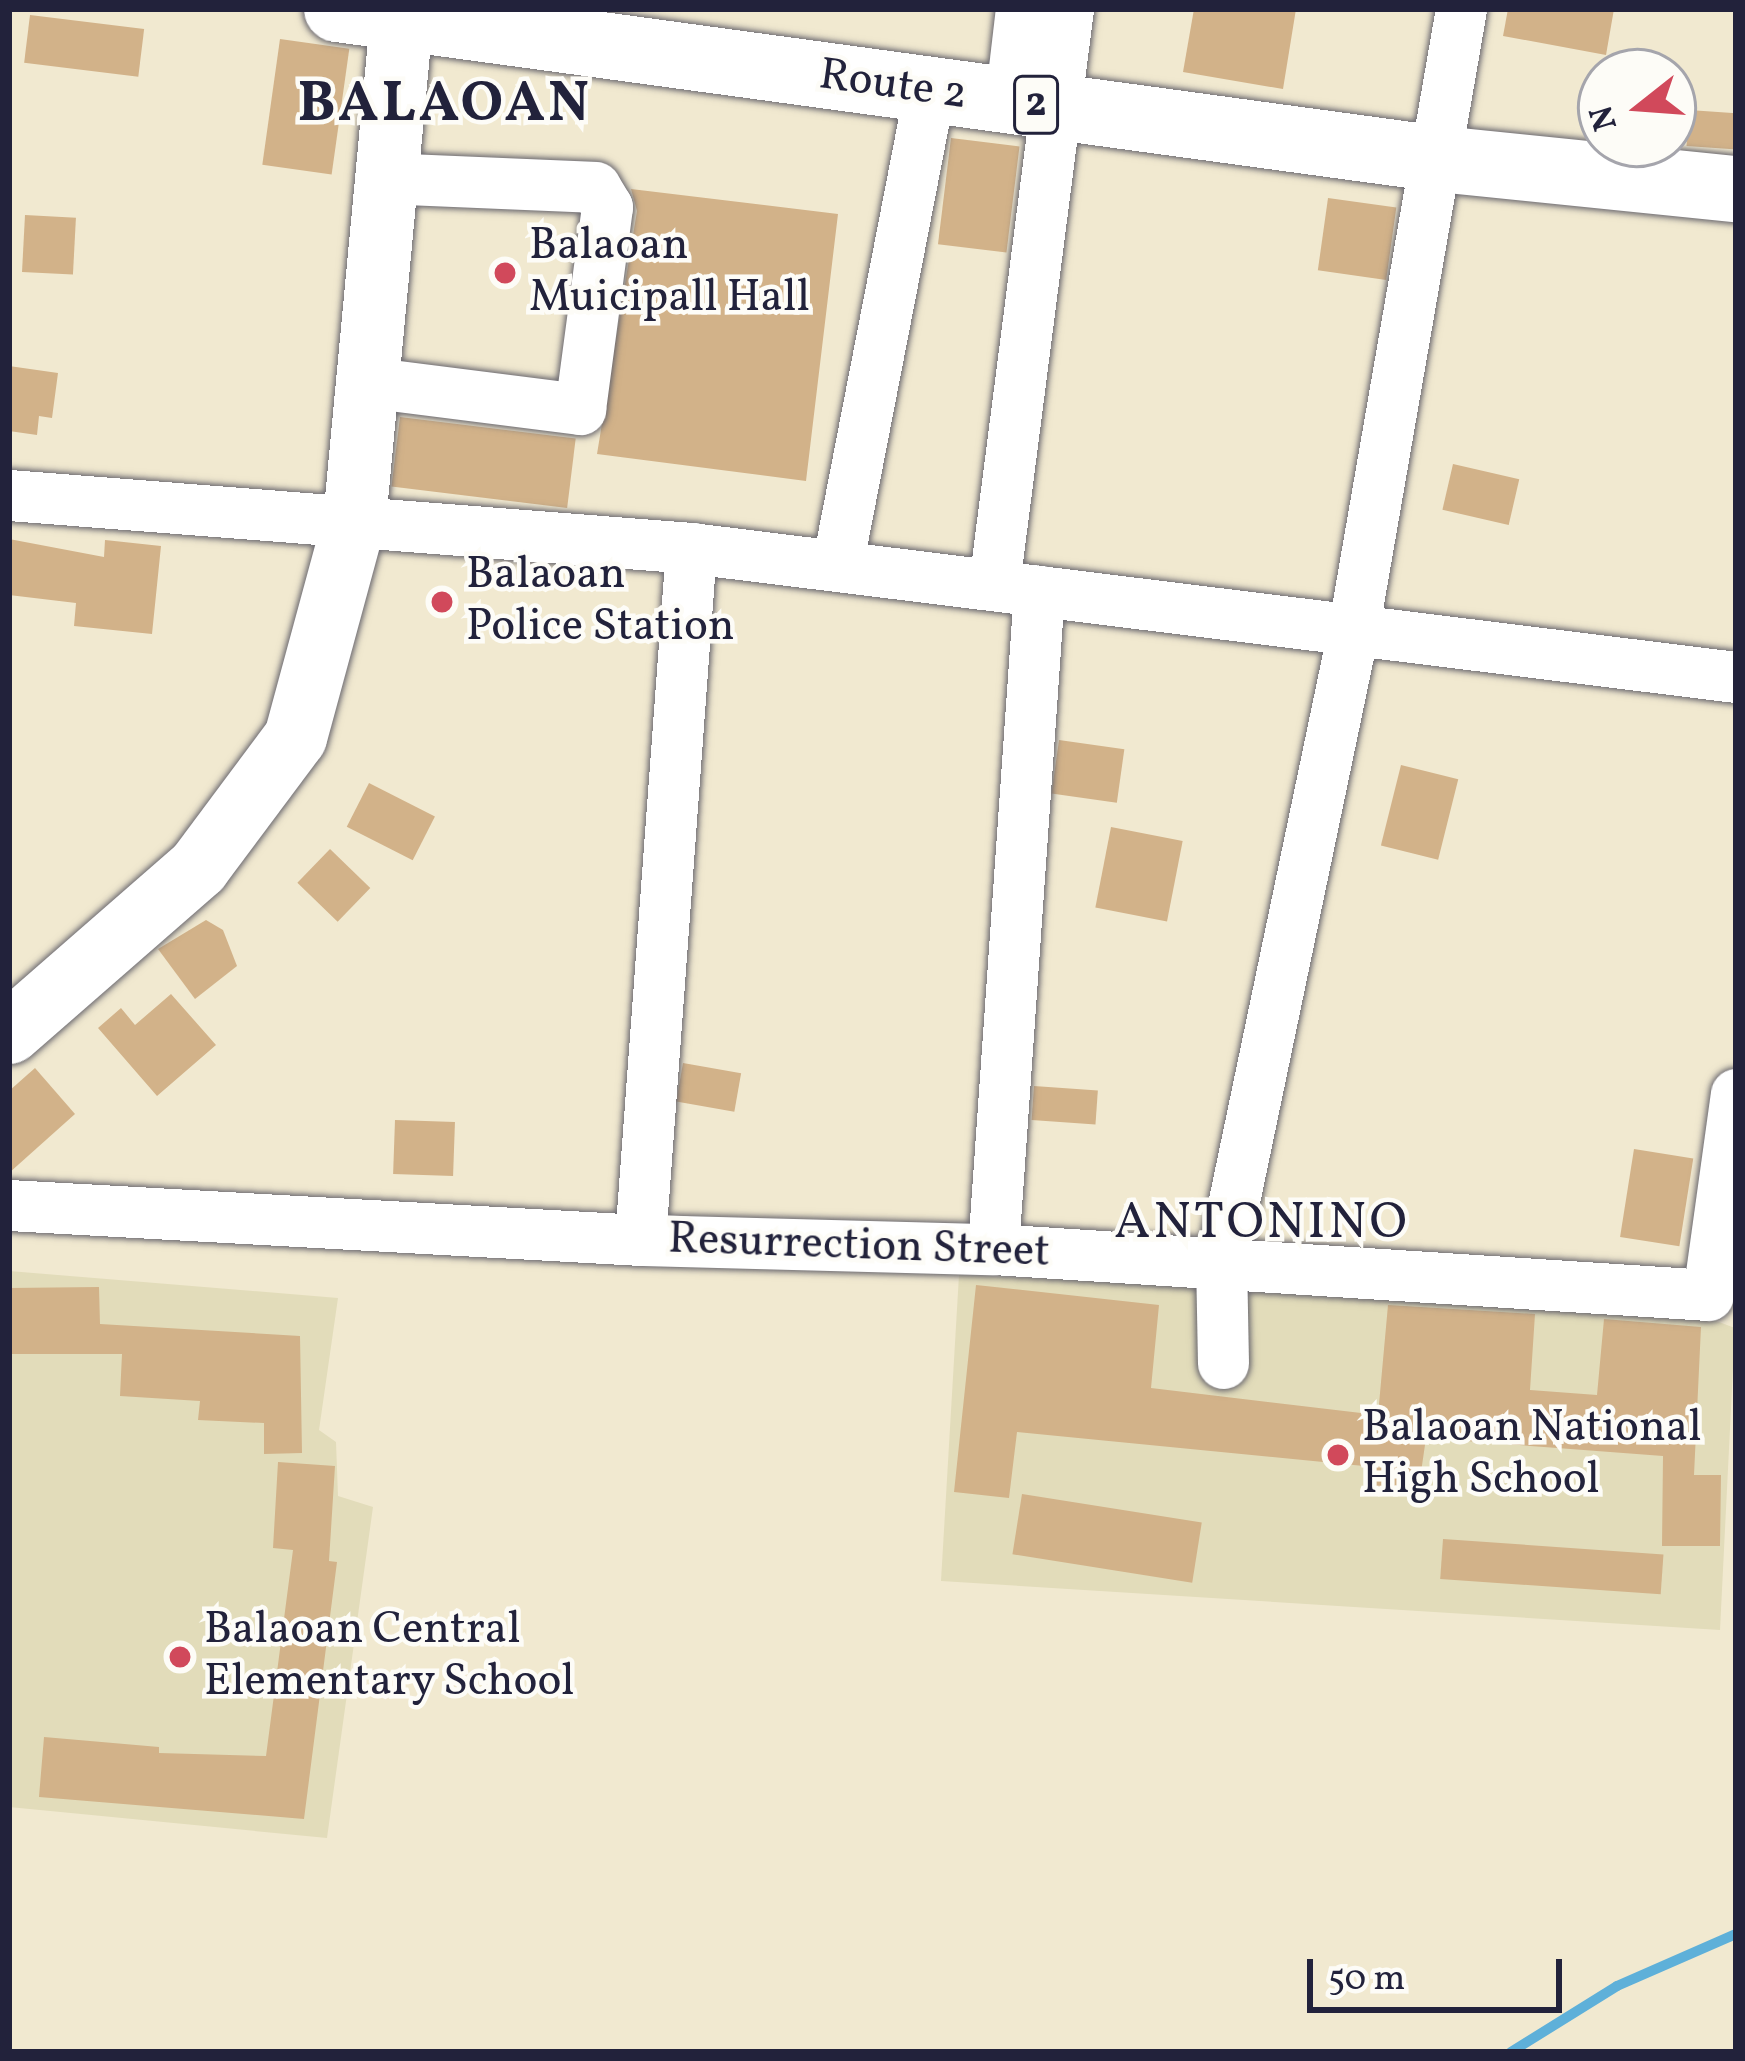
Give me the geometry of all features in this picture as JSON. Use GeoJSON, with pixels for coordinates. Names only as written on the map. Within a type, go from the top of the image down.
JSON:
{"type":"FeatureCollection","features":[{"type":"Feature","properties":{"kind":"highway","name":"Route 2"},"geometry":{"type":"LineString","coordinates":[[337,9],[402,13],[1439,160],[1736,189]]}},
{"type":"Feature","properties":{"kind":"main road"},"geometry":{"type":"LineString","coordinates":[[9,1032],[198,867],[274,774],[310,698],[354,520],[402,13]]}},
{"type":"Feature","properties":{"kind":"street"},"geometry":{"type":"LineString","coordinates":[[993,1249],[1030,105],[1021,9]]}},
{"type":"Feature","properties":{"kind":"street"},"geometry":{"type":"LineString","coordinates":[[1030,105],[1068,9]]}},
{"type":"Feature","properties":{"kind":"street"},"geometry":{"type":"LineString","coordinates":[[1222,1363],[1221,1263],[1353,632],[1439,160],[1461,9]]}},
{"type":"Feature","properties":{"kind":"street"},"geometry":{"type":"LineString","coordinates":[[837,566],[929,91]]}},
{"type":"Feature","properties":{"kind":"street"},"geometry":{"type":"LineString","coordinates":[[366,382],[580,410],[607,207],[595,187],[384,178]]}},
{"type":"Feature","properties":{"kind":"street"},"geometry":{"type":"LineString","coordinates":[[9,495],[691,548],[1736,676]]}},
{"type":"Feature","properties":{"kind":"street"},"geometry":{"type":"LineString","coordinates":[[640,1240],[691,548]]}},
{"type":"Feature","properties":{"kind":"street","name":"Resurrection Street"},"geometry":{"type":"LineString","coordinates":[[9,1205],[640,1240],[993,1249],[1708,1295],[1736,1094]]}},
{"type":"Feature","properties":{"kind":"shaded area","name":"Balaoan Central Elementary School"},"geometry":{"type":"Polygon","coordinates":[[[9,1271],[338,1298],[319,1430],[336,1442],[338,1496],[373,1507],[327,1838],[9,1807],[9,1271]]]}},
{"type":"Feature","properties":{"kind":"shaded area","name":"Balaoan National High School"},"geometry":{"type":"Polygon","coordinates":[[[959,1275],[1681,1308],[1735,1328],[1720,1630],[941,1581],[959,1275]]]}},
{"type":"Feature","properties":{"kind":"building"},"geometry":{"type":"Polygon","coordinates":[[[1194,9],[1296,9],[1283,89],[1183,72],[1194,9]]]}},
{"type":"Feature","properties":{"kind":"building"},"geometry":{"type":"Polygon","coordinates":[[[1508,9],[1614,9],[1607,48],[1577,50],[1503,36],[1508,9]]]}},
{"type":"Feature","properties":{"kind":"building"},"geometry":{"type":"Polygon","coordinates":[[[30,15],[144,29],[138,77],[24,63],[30,15]]]}},
{"type":"Feature","properties":{"kind":"building"},"geometry":{"type":"Polygon","coordinates":[[[280,39],[349,49],[332,175],[262,165],[280,39]]]}},
{"type":"Feature","properties":{"kind":"building"},"geometry":{"type":"Polygon","coordinates":[[[1697,111],[1736,113],[1733,149],[1697,147],[1697,111]]]}},
{"type":"Feature","properties":{"kind":"building"},"geometry":{"type":"Polygon","coordinates":[[[951,138],[1019,146],[1006,253],[938,244],[951,138]]]}},
{"type":"Feature","properties":{"kind":"building"},"geometry":{"type":"Polygon","coordinates":[[[631,189],[838,214],[806,481],[597,454],[637,211],[631,189]]]}},
{"type":"Feature","properties":{"kind":"building"},"geometry":{"type":"Polygon","coordinates":[[[1328,198],[1396,208],[1386,280],[1318,270],[1328,198]]]}},
{"type":"Feature","properties":{"kind":"building"},"geometry":{"type":"Polygon","coordinates":[[[25,215],[76,218],[73,275],[22,272],[25,215]]]}},
{"type":"Feature","properties":{"kind":"building"},"geometry":{"type":"Polygon","coordinates":[[[9,366],[58,373],[52,418],[39,416],[37,435],[9,431],[9,366]]]}},
{"type":"Feature","properties":{"kind":"building"},"geometry":{"type":"Polygon","coordinates":[[[400,417],[576,439],[567,508],[391,486],[400,417]]]}},
{"type":"Feature","properties":{"kind":"building"},"geometry":{"type":"Polygon","coordinates":[[[1453,464],[1519,479],[1509,525],[1442,510],[1453,464]]]}},
{"type":"Feature","properties":{"kind":"building"},"geometry":{"type":"Polygon","coordinates":[[[9,539],[104,557],[105,540],[161,546],[152,634],[74,626],[76,603],[9,595],[9,539]]]}},
{"type":"Feature","properties":{"kind":"building"},"geometry":{"type":"Polygon","coordinates":[[[1059,740],[1124,749],[1117,803],[1051,793],[1059,740]]]}},
{"type":"Feature","properties":{"kind":"building"},"geometry":{"type":"Polygon","coordinates":[[[1401,765],[1458,779],[1438,860],[1381,846],[1401,765]]]}},
{"type":"Feature","properties":{"kind":"building"},"geometry":{"type":"Polygon","coordinates":[[[369,783],[435,817],[413,860],[347,827],[369,783]]]}},
{"type":"Feature","properties":{"kind":"building"},"geometry":{"type":"Polygon","coordinates":[[[1111,827],[1183,841],[1167,921],[1095,907],[1111,827]]]}},
{"type":"Feature","properties":{"kind":"building"},"geometry":{"type":"Polygon","coordinates":[[[330,849],[370,888],[338,922],[297,883],[330,849]]]}},
{"type":"Feature","properties":{"kind":"building"},"geometry":{"type":"Polygon","coordinates":[[[206,920],[223,930],[237,966],[195,999],[158,949],[206,920]]]}},
{"type":"Feature","properties":{"kind":"building"},"geometry":{"type":"Polygon","coordinates":[[[171,994],[216,1045],[157,1096],[98,1028],[121,1008],[135,1025],[171,994]]]}},
{"type":"Feature","properties":{"kind":"building"},"geometry":{"type":"Polygon","coordinates":[[[683,1063],[741,1073],[734,1112],[676,1101],[683,1063]]]}},
{"type":"Feature","properties":{"kind":"building"},"geometry":{"type":"Polygon","coordinates":[[[35,1068],[75,1114],[9,1173],[9,1091],[35,1068]]]}},
{"type":"Feature","properties":{"kind":"building"},"geometry":{"type":"Polygon","coordinates":[[[1034,1086],[1098,1090],[1095,1124],[1032,1120],[1034,1086]]]}},
{"type":"Feature","properties":{"kind":"building"},"geometry":{"type":"Polygon","coordinates":[[[395,1120],[455,1122],[453,1176],[393,1174],[395,1120]]]}},
{"type":"Feature","properties":{"kind":"building"},"geometry":{"type":"Polygon","coordinates":[[[1634,1149],[1693,1158],[1679,1246],[1620,1237],[1634,1149]]]}},
{"type":"Feature","properties":{"kind":"building"},"geometry":{"type":"Polygon","coordinates":[[[976,1285],[1159,1305],[1151,1388],[1378,1415],[1388,1305],[1535,1314],[1530,1390],[1597,1395],[1604,1319],[1701,1327],[1694,1475],[1721,1475],[1720,1546],[1662,1546],[1663,1456],[1426,1438],[1418,1493],[1372,1486],[1374,1467],[1017,1432],[1009,1498],[954,1492],[976,1285]]]}},
{"type":"Feature","properties":{"kind":"building"},"geometry":{"type":"Polygon","coordinates":[[[99,1287],[100,1324],[300,1336],[302,1453],[264,1454],[264,1423],[198,1420],[200,1401],[120,1396],[122,1354],[9,1354],[9,1288],[99,1287]]]}},
{"type":"Feature","properties":{"kind":"building"},"geometry":{"type":"Polygon","coordinates":[[[278,1462],[335,1466],[329,1561],[337,1562],[304,1819],[39,1797],[44,1737],[159,1747],[159,1753],[266,1756],[293,1550],[273,1548],[278,1462]]]}},
{"type":"Feature","properties":{"kind":"building"},"geometry":{"type":"Polygon","coordinates":[[[1022,1494],[1202,1522],[1192,1583],[1012,1554],[1022,1494]]]}},
{"type":"Feature","properties":{"kind":"building"},"geometry":{"type":"Polygon","coordinates":[[[1443,1539],[1663,1554],[1661,1594],[1440,1579],[1443,1539]]]}},
{"type":"Feature","properties":{"kind":"waterway"},"geometry":{"type":"LineString","coordinates":[[1511,2052],[1617,1986],[1736,1934]]}},
{"type":"Feature","properties":{"kind":"place","name":"Balaoan Muicipall Hall"},"geometry":{"type":"Point","coordinates":[505,273]}},
{"type":"Feature","properties":{"kind":"place","name":"Balaoan Police Station"},"geometry":{"type":"Point","coordinates":[442,602]}},
{"type":"Feature","properties":{"kind":"place","name":"Balaoan National High School"},"geometry":{"type":"Point","coordinates":[1338,1455]}},
{"type":"Feature","properties":{"kind":"place","name":"Balaoan Central Elementary School"},"geometry":{"type":"Point","coordinates":[180,1657]}},
{"type":"Feature","properties":{"kind":"district","name":"BALAOAN"},"geometry":{"type":"Point","coordinates":[445,106]}},
{"type":"Feature","properties":{"kind":"district","name":"ANTONINO"},"geometry":{"type":"Point","coordinates":[1262,1224]}}]}
